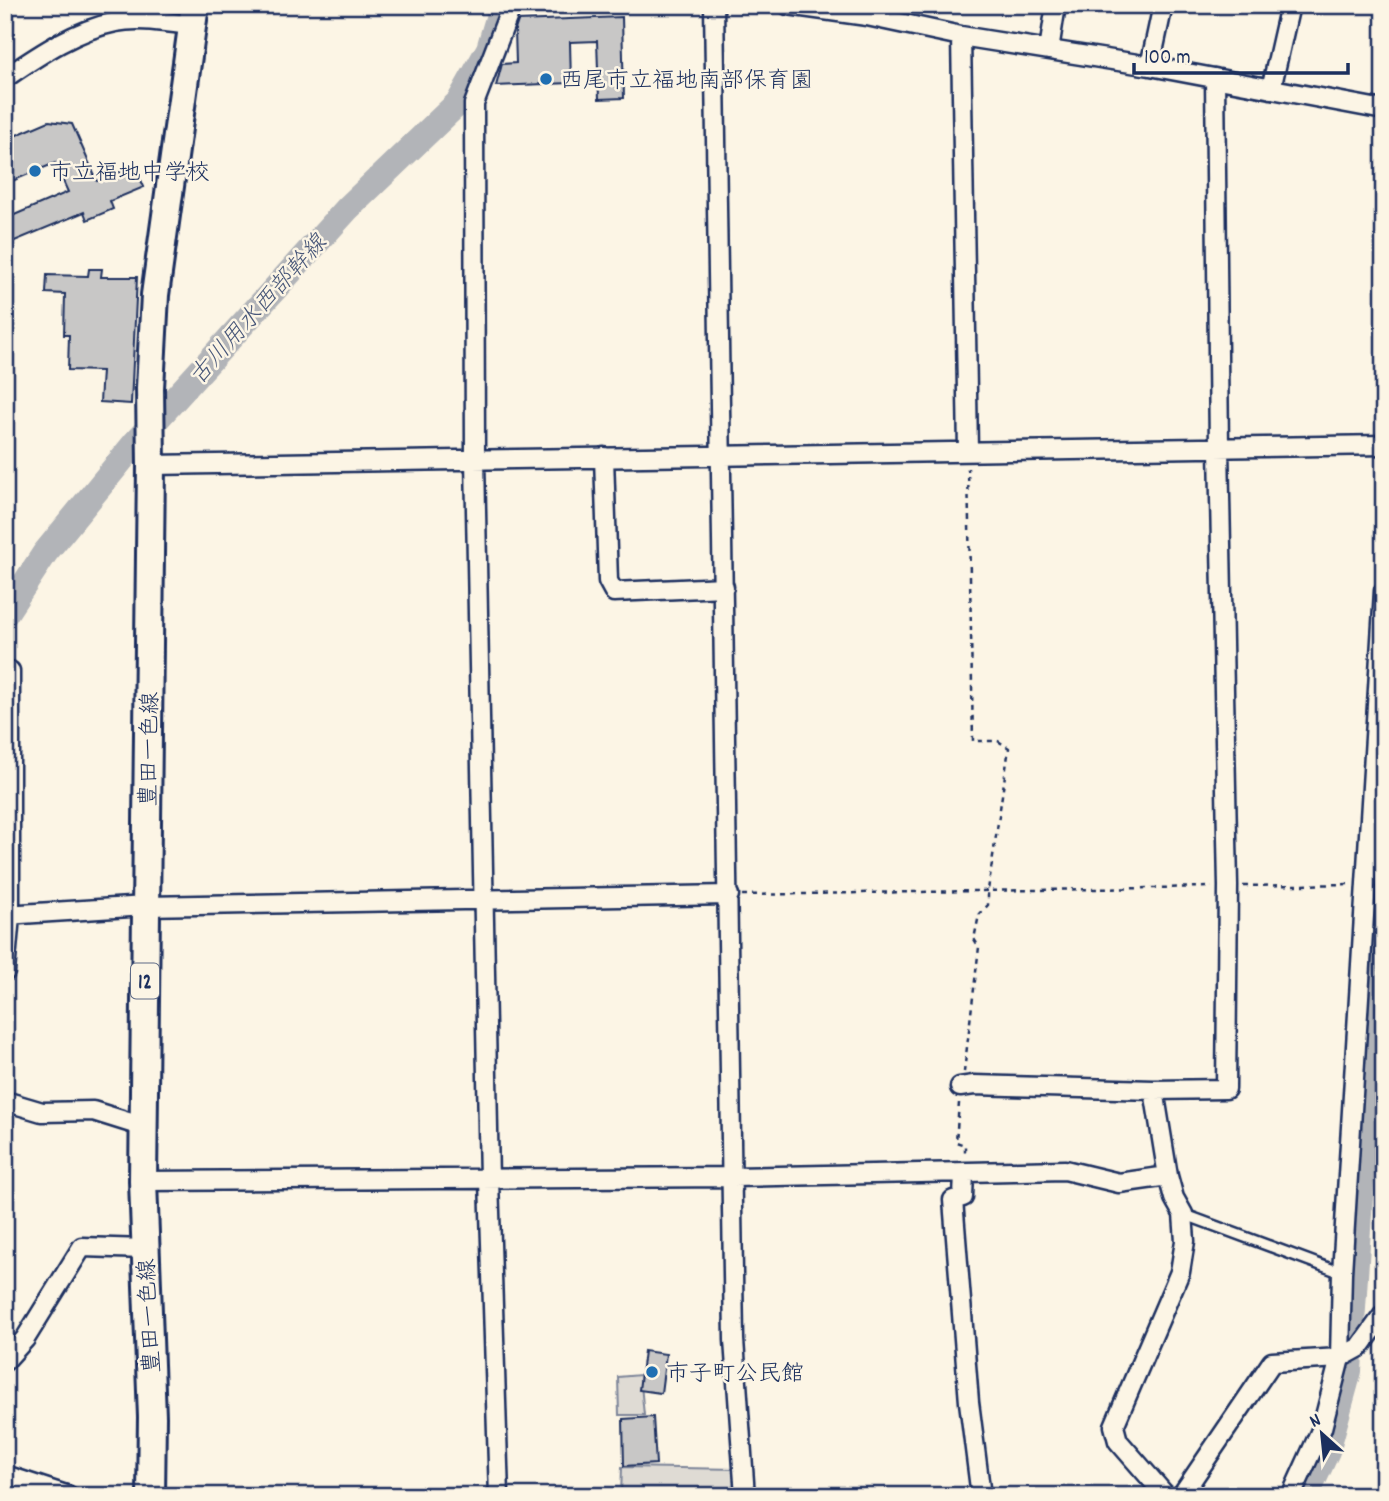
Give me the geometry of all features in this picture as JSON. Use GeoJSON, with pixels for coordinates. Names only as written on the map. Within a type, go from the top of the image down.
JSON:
{"type":"FeatureCollection","features":[{"type":"Feature","properties":{"kind":"main road","name":"豊田一色線"},"geometry":{"type":"LineString","coordinates":[[151,1496],[152,1417],[142,1181],[151,465],[149,388],[155,295],[194,15]]}},
{"type":"Feature","properties":{"kind":"street"},"geometry":{"type":"LineString","coordinates":[[499,1496],[489,1180],[475,459],[474,104],[512,5]]}},
{"type":"Feature","properties":{"kind":"street"},"geometry":{"type":"LineString","coordinates":[[714,5],[734,1339],[745,1496]]}},
{"type":"Feature","properties":{"kind":"street"},"geometry":{"type":"LineString","coordinates":[[788,5],[867,11],[961,36],[1150,66],[1384,110]]}},
{"type":"Feature","properties":{"kind":"street"},"geometry":{"type":"LineString","coordinates":[[1049,50],[1056,5]]}},
{"type":"Feature","properties":{"kind":"street"},"geometry":{"type":"LineString","coordinates":[[1150,66],[1163,5]]}},
{"type":"Feature","properties":{"kind":"street"},"geometry":{"type":"LineString","coordinates":[[1271,89],[1290,5]]}},
{"type":"Feature","properties":{"kind":"street"},"geometry":{"type":"LineString","coordinates":[[5,78],[44,51],[118,21],[194,15]]}},
{"type":"Feature","properties":{"kind":"street"},"geometry":{"type":"LineString","coordinates":[[961,36],[968,451]]}},
{"type":"Feature","properties":{"kind":"street"},"geometry":{"type":"LineString","coordinates":[[960,1087],[974,1085],[1226,1090],[1228,887],[1215,78]]}},
{"type":"Feature","properties":{"kind":"street"},"geometry":{"type":"LineString","coordinates":[[151,465],[1384,445]]}},
{"type":"Feature","properties":{"kind":"street"},"geometry":{"type":"LineString","coordinates":[[604,457],[608,581],[614,592],[724,587]]}},
{"type":"Feature","properties":{"kind":"street"},"geometry":{"type":"LineString","coordinates":[[1291,1496],[1322,1428],[1340,1358],[1342,1273],[1384,591]]}},
{"type":"Feature","properties":{"kind":"street"},"geometry":{"type":"LineString","coordinates":[[5,972],[10,671]]}},
{"type":"Feature","properties":{"kind":"street"},"geometry":{"type":"LineString","coordinates":[[8,915],[146,906],[729,895]]}},
{"type":"Feature","properties":{"kind":"street"},"geometry":{"type":"LineString","coordinates":[[1154,1090],[1168,1176],[1174,1198],[1183,1214],[1185,1241],[1180,1272],[1114,1426],[1118,1441],[1166,1496]]}},
{"type":"Feature","properties":{"kind":"street"},"geometry":{"type":"LineString","coordinates":[[5,1101],[43,1112],[93,1111],[144,1127]]}},
{"type":"Feature","properties":{"kind":"street"},"geometry":{"type":"LineString","coordinates":[[142,1181],[489,1180],[1065,1170],[1119,1183],[1168,1176]]}},
{"type":"Feature","properties":{"kind":"street"},"geometry":{"type":"LineString","coordinates":[[964,1173],[963,1197],[953,1199],[969,1402],[981,1496]]}},
{"type":"Feature","properties":{"kind":"street"},"geometry":{"type":"LineString","coordinates":[[5,1361],[26,1339],[82,1247],[145,1249]]}},
{"type":"Feature","properties":{"kind":"street"},"geometry":{"type":"LineString","coordinates":[[1181,1496],[1272,1362],[1340,1358],[1360,1347],[1384,1314]]}},
{"type":"Feature","properties":{"kind":"street"},"geometry":{"type":"LineString","coordinates":[[5,1475],[69,1496]]}},
{"type":"Feature","properties":{"kind":"lane"},"geometry":{"type":"LineString","coordinates":[[1183,1214],[1342,1273]]}},
{"type":"Feature","properties":{"kind":"path"},"geometry":{"type":"LineString","coordinates":[[964,1173],[965,1145],[956,1142],[960,1087],[979,947],[974,939],[979,915],[988,905],[1009,748],[998,741],[973,741],[968,451]]}},
{"type":"Feature","properties":{"kind":"path"},"geometry":{"type":"LineString","coordinates":[[729,895],[1366,884]]}},
{"type":"Feature","properties":{"kind":"shaded area"},"geometry":{"type":"Polygon","coordinates":[[[640,1375],[644,1415],[619,1415],[618,1377],[640,1375]]]}},
{"type":"Feature","properties":{"kind":"shaded area"},"geometry":{"type":"Polygon","coordinates":[[[622,1467],[738,1469],[740,1496],[621,1496],[622,1467]]]}},
{"type":"Feature","properties":{"kind":"building"},"geometry":{"type":"Polygon","coordinates":[[[622,17],[624,98],[599,99],[597,41],[570,42],[571,83],[496,86],[502,64],[516,63],[515,30],[518,21],[622,17]]]}},
{"type":"Feature","properties":{"kind":"building"},"geometry":{"type":"Polygon","coordinates":[[[49,121],[72,124],[97,181],[135,166],[144,187],[110,201],[113,209],[87,220],[84,212],[5,245],[5,219],[68,192],[55,163],[5,184],[5,140],[49,121]]]}},
{"type":"Feature","properties":{"kind":"building"},"geometry":{"type":"Polygon","coordinates":[[[89,269],[102,269],[101,277],[137,277],[131,404],[100,402],[102,371],[68,370],[69,335],[64,335],[65,294],[46,293],[47,275],[88,276],[89,269]]]}},
{"type":"Feature","properties":{"kind":"building","name":"市子町公民館"},"geometry":{"type":"Polygon","coordinates":[[[644,1351],[666,1354],[661,1393],[639,1390],[644,1351]]]}},
{"type":"Feature","properties":{"kind":"building"},"geometry":{"type":"Polygon","coordinates":[[[653,1417],[656,1464],[624,1466],[623,1419],[653,1417]]]}},
{"type":"Feature","properties":{"kind":"waterway","name":"古川用水西部幹線"},"geometry":{"type":"LineString","coordinates":[[5,614],[45,553],[136,442],[348,208],[459,102],[489,49],[502,5]]}},
{"type":"Feature","properties":{"kind":"waterway"},"geometry":{"type":"LineString","coordinates":[[1306,1496],[1327,1451],[1349,1371],[1384,818]]}},
{"type":"Feature","properties":{"kind":"place","name":"西尾市立福地南部保育園"},"geometry":{"type":"Point","coordinates":[546,79]}},
{"type":"Feature","properties":{"kind":"place","name":"市立福地中学校"},"geometry":{"type":"Point","coordinates":[35,171]}},
{"type":"Feature","properties":{"kind":"place","name":"市子町公民館"},"geometry":{"type":"Point","coordinates":[652,1372]}}]}
